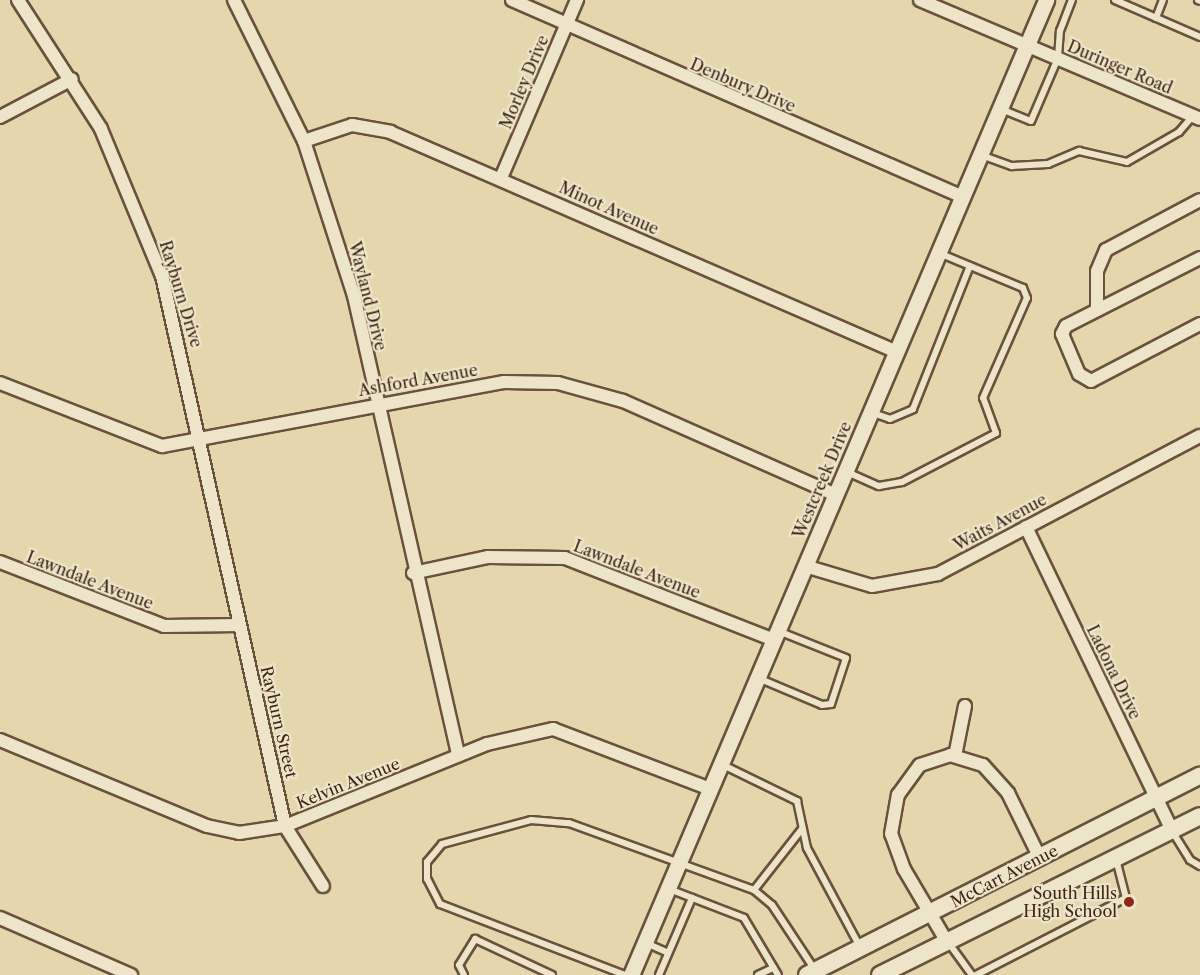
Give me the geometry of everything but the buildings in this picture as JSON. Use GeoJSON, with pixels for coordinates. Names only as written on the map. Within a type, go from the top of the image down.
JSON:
{"type":"FeatureCollection","features":[{"type":"Feature","properties":{"kind":"main road","name":"McCart Avenue"},"geometry":{"type":"LineString","coordinates":[[811,973],[1200,776]]}},
{"type":"Feature","properties":{"kind":"main road","name":"McCart Avenue"},"geometry":{"type":"LineString","coordinates":[[880,975],[1200,816]]}},
{"type":"Feature","properties":{"kind":"street","name":"Rayburn Drive"},"geometry":{"type":"LineString","coordinates":[[18,0],[72,79],[118,164],[162,276],[202,442],[240,625]]}},
{"type":"Feature","properties":{"kind":"street","name":"Wayland Drive"},"geometry":{"type":"LineString","coordinates":[[234,0],[304,141],[354,296],[413,573],[458,755]]}},
{"type":"Feature","properties":{"kind":"street","name":"Denbury Drive"},"geometry":{"type":"LineString","coordinates":[[512,0],[566,27],[962,197]]}},
{"type":"Feature","properties":{"kind":"street","name":"Morley Drive"},"geometry":{"type":"LineString","coordinates":[[501,178],[577,0]]}},
{"type":"Feature","properties":{"kind":"street","name":"Duringer Road"},"geometry":{"type":"LineString","coordinates":[[920,0],[1196,117]]}},
{"type":"Feature","properties":{"kind":"street","name":"Westcreek Drive"},"geometry":{"type":"LineString","coordinates":[[631,975],[1046,0]]}},
{"type":"Feature","properties":{"kind":"street"},"geometry":{"type":"LineString","coordinates":[[0,117],[72,79]]}},
{"type":"Feature","properties":{"kind":"street","name":"Minot Avenue"},"geometry":{"type":"LineString","coordinates":[[304,141],[336,129],[367,126],[501,178],[897,352]]}},
{"type":"Feature","properties":{"kind":"street"},"geometry":{"type":"LineString","coordinates":[[1097,310],[1097,271],[1106,250],[1200,200]]}},
{"type":"Feature","properties":{"kind":"street"},"geometry":{"type":"LineString","coordinates":[[1200,258],[1097,310],[1062,334],[1078,374],[1091,381],[1200,324]]}},
{"type":"Feature","properties":{"kind":"street","name":"Ashford Avenue"},"geometry":{"type":"LineString","coordinates":[[0,383],[162,446],[202,442],[378,404],[504,382],[580,388],[836,495]]}},
{"type":"Feature","properties":{"kind":"street","name":"Waits Avenue"},"geometry":{"type":"LineString","coordinates":[[805,566],[851,583],[916,581],[1026,528],[1200,436]]}},
{"type":"Feature","properties":{"kind":"street","name":"Ladona Drive"},"geometry":{"type":"LineString","coordinates":[[1026,528],[1172,831]]}},
{"type":"Feature","properties":{"kind":"street","name":"Lawndale Avenue"},"geometry":{"type":"LineString","coordinates":[[413,573],[488,557],[565,558],[776,636]]}},
{"type":"Feature","properties":{"kind":"street","name":"Lawndale Avenue"},"geometry":{"type":"LineString","coordinates":[[0,562],[164,626],[240,625]]}},
{"type":"Feature","properties":{"kind":"street","name":"Rayburn Street"},"geometry":{"type":"LineString","coordinates":[[240,625],[285,826],[323,886]]}},
{"type":"Feature","properties":{"kind":"street"},"geometry":{"type":"LineString","coordinates":[[955,756],[965,706]]}},
{"type":"Feature","properties":{"kind":"street","name":"Kelvin Avenue"},"geometry":{"type":"LineString","coordinates":[[0,740],[207,826],[239,833],[285,826],[458,755],[553,729],[710,789]]}},
{"type":"Feature","properties":{"kind":"street"},"geometry":{"type":"LineString","coordinates":[[947,942],[928,914],[904,869],[891,820],[898,795],[920,765],[955,756],[996,776],[1040,858]]}},
{"type":"Feature","properties":{"kind":"street"},"geometry":{"type":"LineString","coordinates":[[0,918],[131,975]]}},
{"type":"Feature","properties":{"kind":"lane"},"geometry":{"type":"LineString","coordinates":[[1000,109],[1031,121],[1058,58],[1060,31],[1072,0]]}},
{"type":"Feature","properties":{"kind":"lane"},"geometry":{"type":"LineString","coordinates":[[1114,0],[1200,37]]}},
{"type":"Feature","properties":{"kind":"lane"},"geometry":{"type":"LineString","coordinates":[[1156,18],[1163,0]]}},
{"type":"Feature","properties":{"kind":"lane"},"geometry":{"type":"LineString","coordinates":[[980,155],[1012,166],[1048,164],[1078,151],[1127,162],[1179,132],[1196,117]]}},
{"type":"Feature","properties":{"kind":"lane"},"geometry":{"type":"LineString","coordinates":[[846,472],[879,486],[902,482],[996,433],[983,398],[1027,298],[1023,288],[939,253]]}},
{"type":"Feature","properties":{"kind":"lane"},"geometry":{"type":"LineString","coordinates":[[871,412],[890,419],[913,408],[970,266]]}},
{"type":"Feature","properties":{"kind":"lane"},"geometry":{"type":"LineString","coordinates":[[758,678],[822,705],[831,704],[846,658],[776,636]]}},
{"type":"Feature","properties":{"kind":"lane"},"geometry":{"type":"LineString","coordinates":[[721,764],[796,801],[802,829],[861,948]]}},
{"type":"Feature","properties":{"kind":"lane"},"geometry":{"type":"LineString","coordinates":[[625,975],[440,904],[427,879],[427,862],[442,844],[549,819],[680,861],[754,890],[772,905],[811,973]]}},
{"type":"Feature","properties":{"kind":"lane"},"geometry":{"type":"LineString","coordinates":[[754,890],[802,829]]}},
{"type":"Feature","properties":{"kind":"lane"},"geometry":{"type":"LineString","coordinates":[[1172,831],[1190,860],[1200,866]]}},
{"type":"Feature","properties":{"kind":"lane"},"geometry":{"type":"LineString","coordinates":[[947,942],[974,975],[1126,898],[1116,858]]}},
{"type":"Feature","properties":{"kind":"lane"},"geometry":{"type":"LineString","coordinates":[[668,889],[744,918],[778,975]]}},
{"type":"Feature","properties":{"kind":"lane"},"geometry":{"type":"LineString","coordinates":[[659,975],[692,898]]}},
{"type":"Feature","properties":{"kind":"lane"},"geometry":{"type":"LineString","coordinates":[[464,975],[459,965],[475,939],[552,975]]}},
{"type":"Feature","properties":{"kind":"lane"},"geometry":{"type":"LineString","coordinates":[[645,942],[668,952]]}},
{"type":"Feature","properties":{"kind":"lane"},"geometry":{"type":"LineString","coordinates":[[758,975],[773,968]]}},
{"type":"Feature","properties":{"kind":"place","name":"South Hills High School"},"geometry":{"type":"Point","coordinates":[1129,902]}}]}
